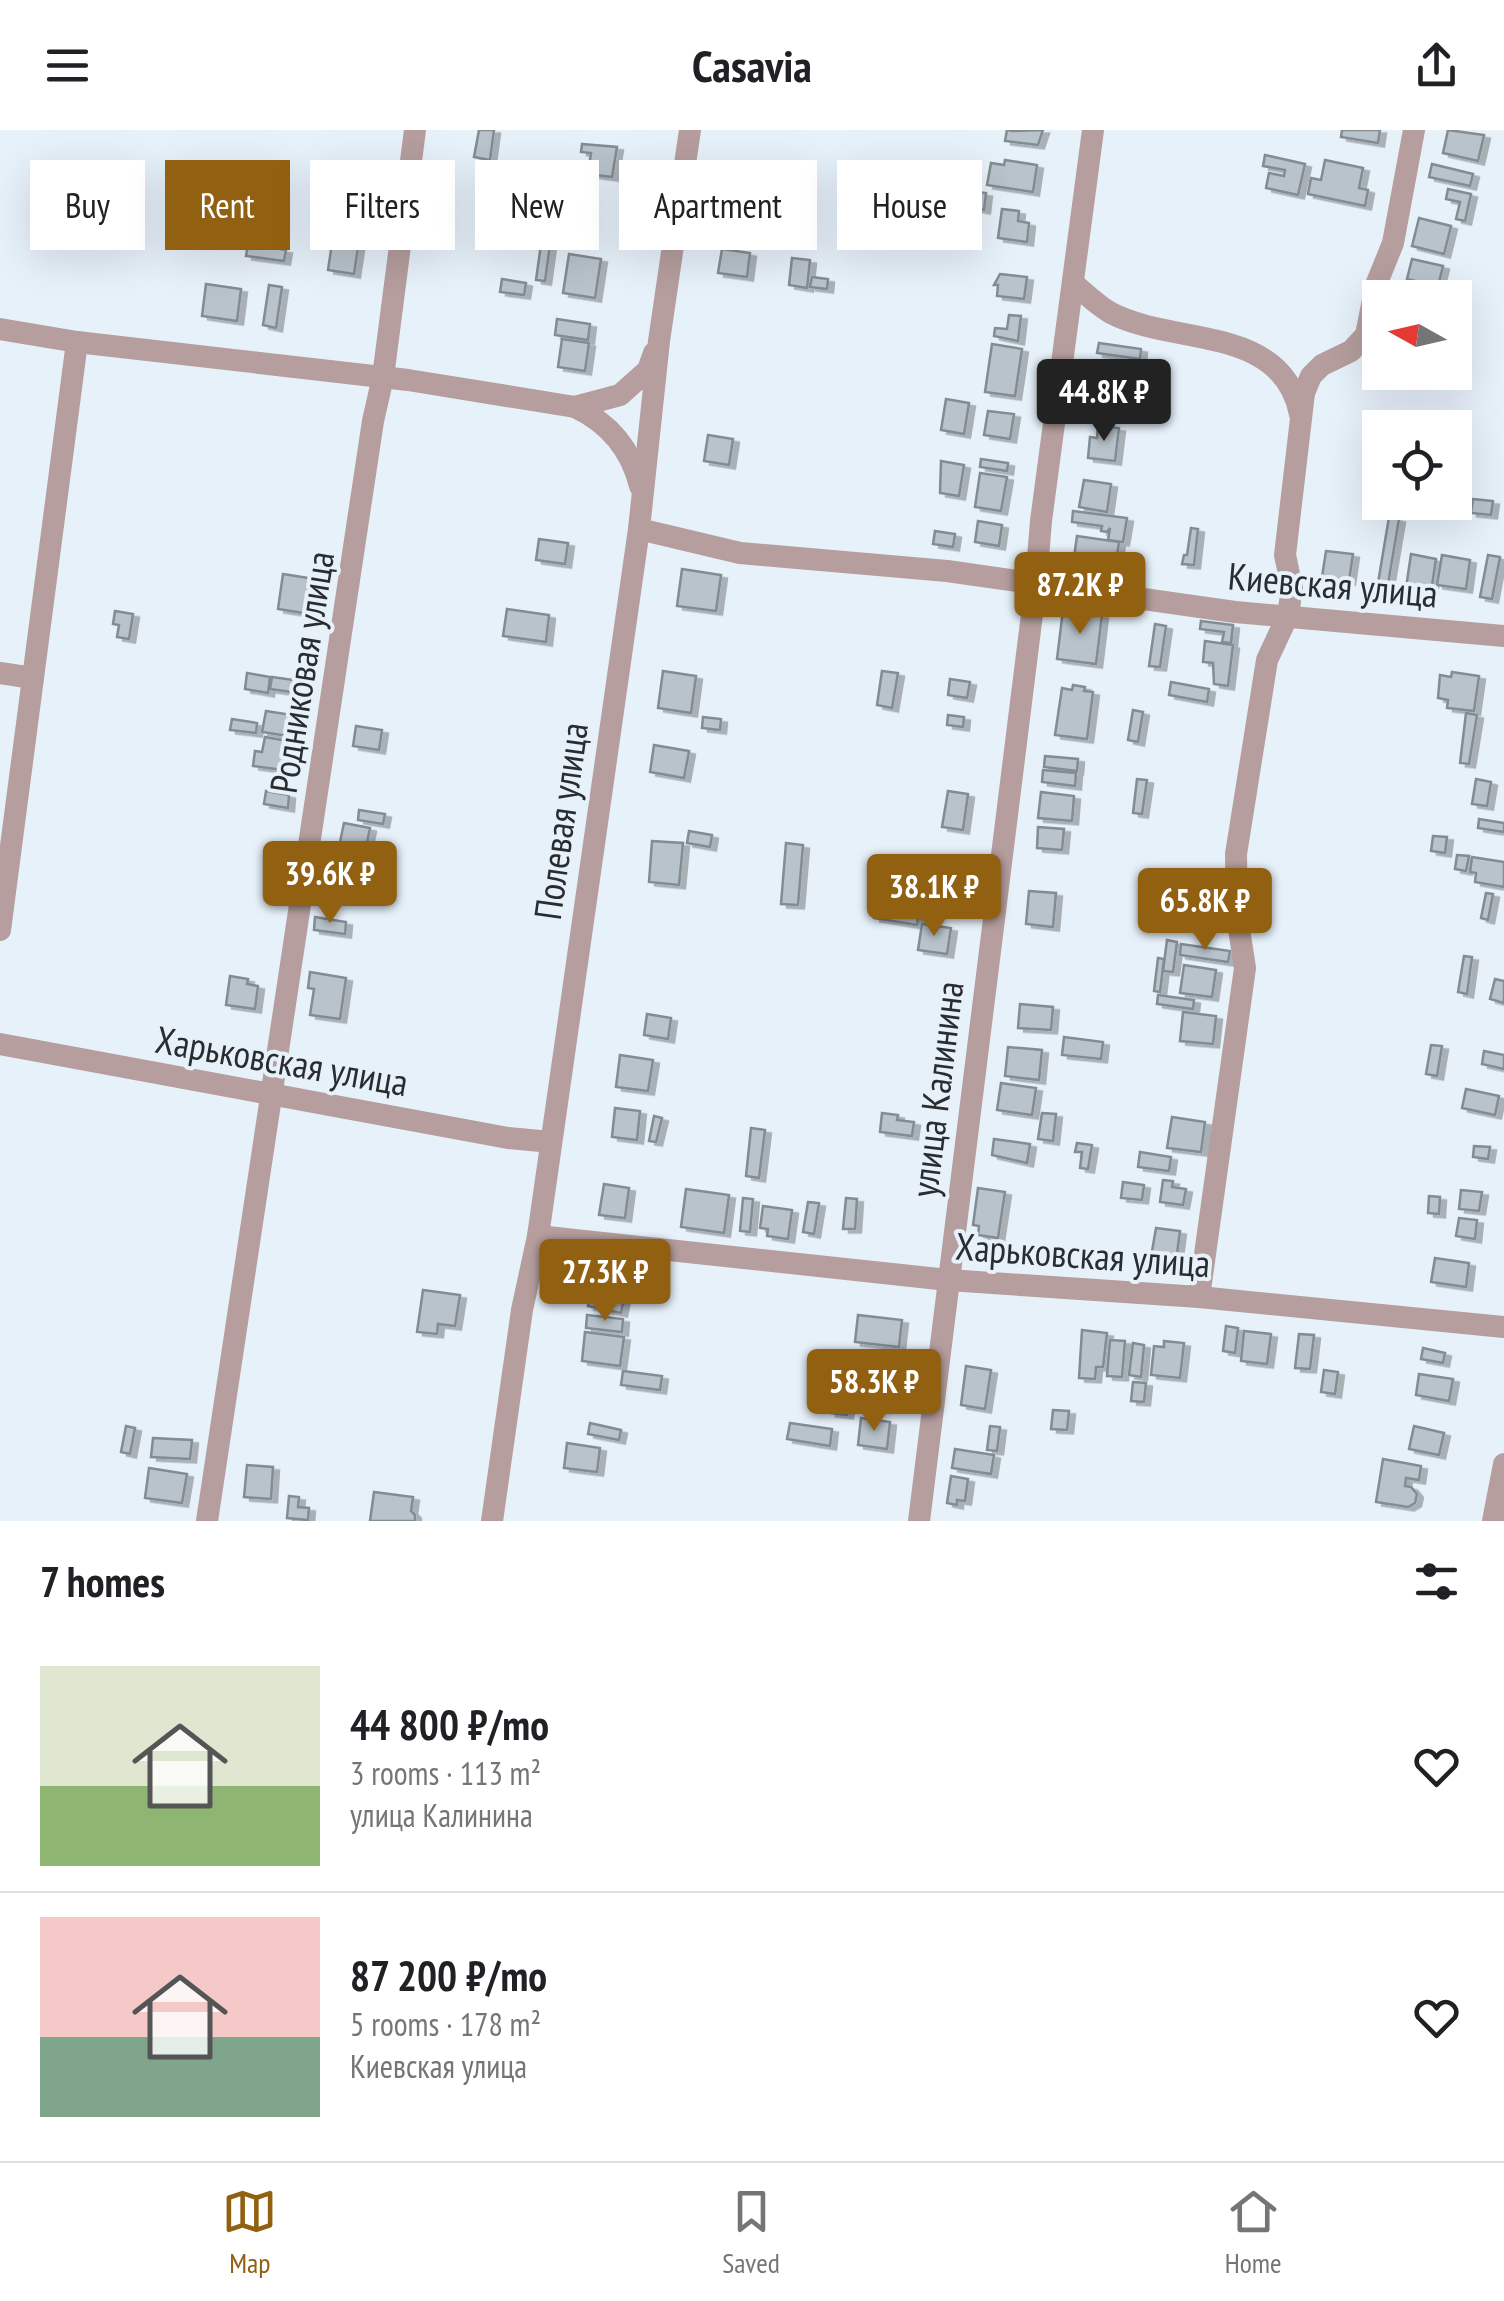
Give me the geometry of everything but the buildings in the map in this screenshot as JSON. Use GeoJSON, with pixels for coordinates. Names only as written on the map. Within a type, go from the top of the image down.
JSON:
{"type":"FeatureCollection","features":[{"type":"Feature","properties":{"kind":"street","name":"Родниковая улица"},"geometry":{"type":"LineString","coordinates":[[207,1521],[383,377],[415,130]]}},
{"type":"Feature","properties":{"kind":"street","name":"Полевая улица"},"geometry":{"type":"LineString","coordinates":[[492,1521],[522,1310],[538,1236],[639,530],[659,340],[690,130]]}},
{"type":"Feature","properties":{"kind":"street","name":"улица Калинина"},"geometry":{"type":"LineString","coordinates":[[919,1521],[1041,521],[1093,130]]}},
{"type":"Feature","properties":{"kind":"street"},"geometry":{"type":"LineString","coordinates":[[1199,1297],[1245,968],[1237,916],[1236,854],[1267,660],[1288,615],[1292,588],[1285,556],[1304,393],[1311,376],[1322,364],[1351,351],[1366,336],[1376,285],[1393,243],[1414,130]]}},
{"type":"Feature","properties":{"kind":"street"},"geometry":{"type":"LineString","coordinates":[[1074,284],[1110,312],[1214,338],[1272,364],[1288,384],[1301,418]]}},
{"type":"Feature","properties":{"kind":"street"},"geometry":{"type":"LineString","coordinates":[[0,329],[78,342],[383,377],[575,407],[594,416],[623,445],[636,468],[642,497]]}},
{"type":"Feature","properties":{"kind":"street"},"geometry":{"type":"LineString","coordinates":[[575,407],[610,399],[636,383],[648,370],[659,340]]}},
{"type":"Feature","properties":{"kind":"street"},"geometry":{"type":"LineString","coordinates":[[0,930],[78,342]]}},
{"type":"Feature","properties":{"kind":"street","name":"Киевская улица"},"geometry":{"type":"LineString","coordinates":[[639,530],[740,553],[948,571],[1235,612],[1504,636]]}},
{"type":"Feature","properties":{"kind":"street"},"geometry":{"type":"LineString","coordinates":[[1235,612],[1258,634],[1267,660]]}},
{"type":"Feature","properties":{"kind":"street"},"geometry":{"type":"LineString","coordinates":[[0,673],[33,678]]}},
{"type":"Feature","properties":{"kind":"street","name":"Харьковская улица"},"geometry":{"type":"LineString","coordinates":[[0,1044],[508,1138],[551,1142]]}},
{"type":"Feature","properties":{"kind":"street","name":"Харьковская улица"},"geometry":{"type":"LineString","coordinates":[[538,1236],[948,1280],[1199,1297],[1504,1326]]}},
{"type":"Feature","properties":{"kind":"street"},"geometry":{"type":"LineString","coordinates":[[1493,1521],[1504,1464]]}}]}
